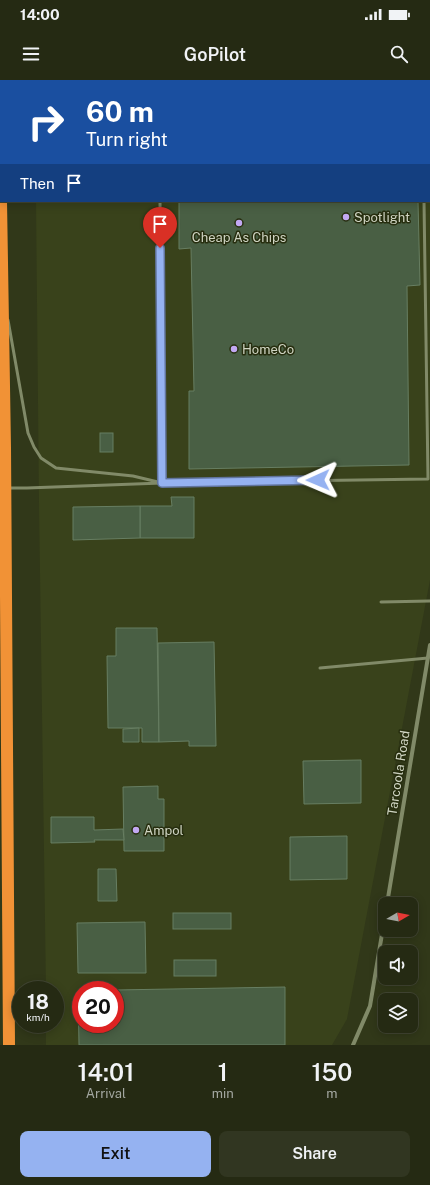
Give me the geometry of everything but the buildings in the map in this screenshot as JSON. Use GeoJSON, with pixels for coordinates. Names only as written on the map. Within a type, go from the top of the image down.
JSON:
{"type":"FeatureCollection","features":[{"type":"Feature","properties":{"kind":"highway"},"geometry":{"type":"LineString","coordinates":[[1,202],[6,488],[9,1045]]}},
{"type":"Feature","properties":{"kind":"street","name":"Tarcoola Road"},"geometry":{"type":"LineString","coordinates":[[388,897],[430,645]]}},
{"type":"Feature","properties":{"kind":"street"},"geometry":{"type":"LineString","coordinates":[[353,1045],[370,1006],[382,937]]}},
{"type":"Feature","properties":{"kind":"lane"},"geometry":{"type":"LineString","coordinates":[[160,202],[162,483]]}},
{"type":"Feature","properties":{"kind":"lane"},"geometry":{"type":"LineString","coordinates":[[6,488],[162,483],[428,479],[424,202]]}},
{"type":"Feature","properties":{"kind":"lane"},"geometry":{"type":"LineString","coordinates":[[3,286],[7,310]]}},
{"type":"Feature","properties":{"kind":"lane"},"geometry":{"type":"LineString","coordinates":[[8,317],[28,433],[41,458],[56,468],[133,476],[162,483]]}},
{"type":"Feature","properties":{"kind":"lane"},"geometry":{"type":"LineString","coordinates":[[381,602],[430,601]]}},
{"type":"Feature","properties":{"kind":"lane"},"geometry":{"type":"LineString","coordinates":[[320,668],[428,658]]}},
{"type":"Feature","properties":{"kind":"shaded area"},"geometry":{"type":"Polygon","coordinates":[[[36,202],[430,202],[430,580],[347,1019],[332,1045],[46,1045],[46,1033],[64,1033],[64,981],[46,981],[36,202]]]}},
{"type":"Feature","properties":{"kind":"place","name":"Spotlight"},"geometry":{"type":"Point","coordinates":[346,217]}},
{"type":"Feature","properties":{"kind":"place","name":"Cheap As Chips"},"geometry":{"type":"Point","coordinates":[239,223]}},
{"type":"Feature","properties":{"kind":"place","name":"HomeCo"},"geometry":{"type":"Point","coordinates":[234,349]}},
{"type":"Feature","properties":{"kind":"place","name":"Ampol"},"geometry":{"type":"Point","coordinates":[136,830]}},
{"type":"Feature","properties":{"kind":"route"},"geometry":{"type":"LineString","coordinates":[[160,248],[162,483],[318,480]]}}]}
